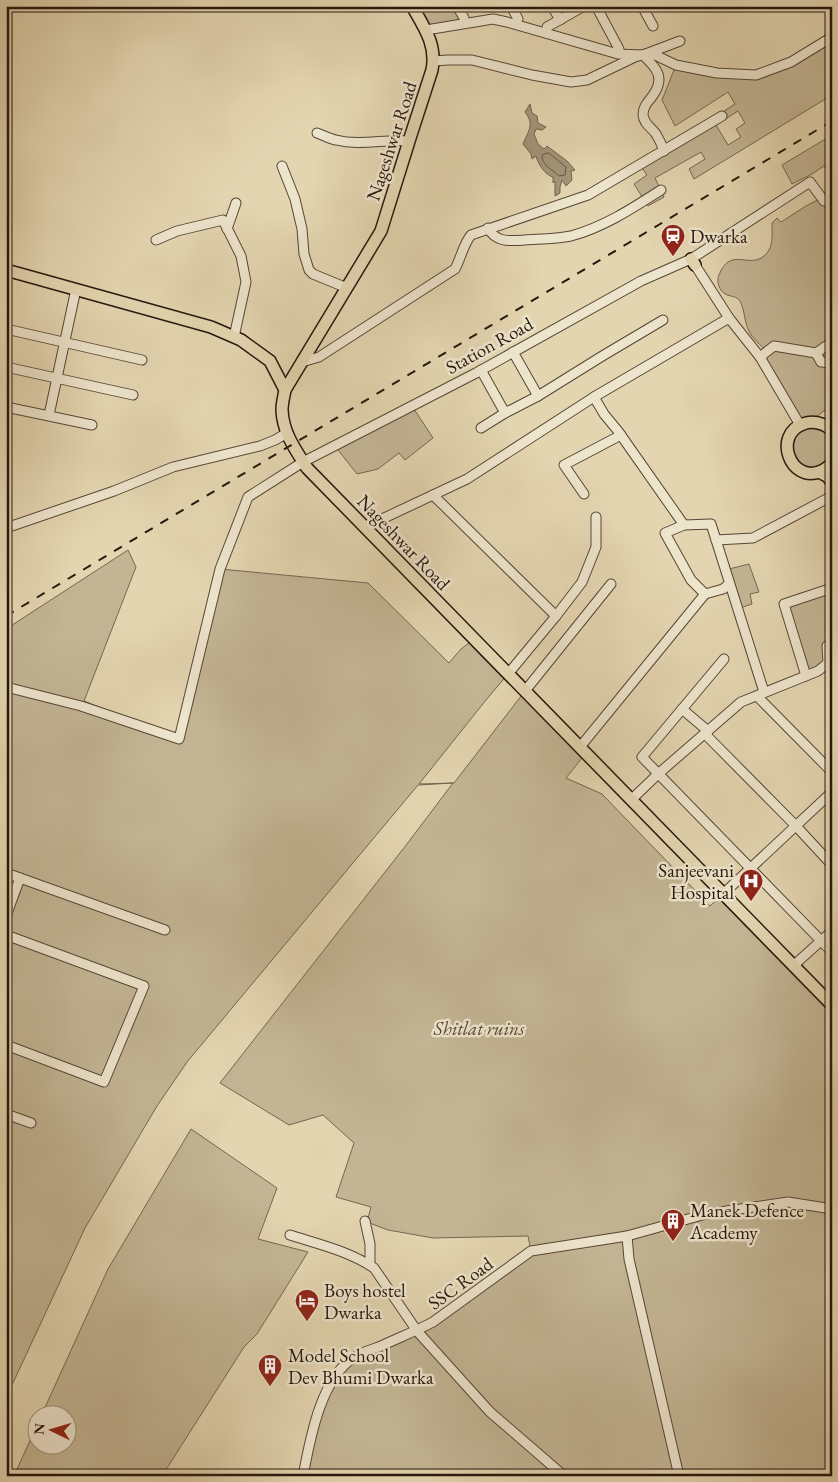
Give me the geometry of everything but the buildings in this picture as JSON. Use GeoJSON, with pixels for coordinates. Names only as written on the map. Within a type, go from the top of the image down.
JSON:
{"type":"FeatureCollection","features":[{"type":"Feature","properties":{"kind":"main road","name":"Nageshwar Road"},"geometry":{"type":"LineString","coordinates":[[415,7],[432,46],[434,61],[429,80],[381,231],[284,390],[282,409],[290,441],[307,468],[832,1005]]}},
{"type":"Feature","properties":{"kind":"main road"},"geometry":{"type":"LineString","coordinates":[[6,270],[210,327],[241,340],[270,361],[284,390]]}},
{"type":"Feature","properties":{"kind":"main road"},"geometry":{"type":"LineString","coordinates":[[832,430],[817,422],[808,422],[794,430],[789,437],[787,445],[790,461],[803,472],[820,472],[832,464]]}},
{"type":"Feature","properties":{"kind":"main road"},"geometry":{"type":"LineString","coordinates":[[820,472],[832,482]]}},
{"type":"Feature","properties":{"kind":"street"},"geometry":{"type":"LineString","coordinates":[[457,6],[464,18]]}},
{"type":"Feature","properties":{"kind":"street"},"geometry":{"type":"LineString","coordinates":[[511,6],[518,19]]}},
{"type":"Feature","properties":{"kind":"street"},"geometry":{"type":"LineString","coordinates":[[552,6],[560,20]]}},
{"type":"Feature","properties":{"kind":"street"},"geometry":{"type":"LineString","coordinates":[[547,27],[584,6]]}},
{"type":"Feature","properties":{"kind":"street"},"geometry":{"type":"LineString","coordinates":[[596,6],[619,49]]}},
{"type":"Feature","properties":{"kind":"street"},"geometry":{"type":"LineString","coordinates":[[642,6],[653,26]]}},
{"type":"Feature","properties":{"kind":"street"},"geometry":{"type":"LineString","coordinates":[[426,30],[493,19],[607,52],[629,55],[655,55],[676,64],[717,73],[756,75],[790,62],[832,37]]}},
{"type":"Feature","properties":{"kind":"street"},"geometry":{"type":"LineString","coordinates":[[434,61],[472,60],[532,75],[571,82],[587,80],[635,57],[680,41]]}},
{"type":"Feature","properties":{"kind":"street"},"geometry":{"type":"LineString","coordinates":[[644,55],[656,67],[659,79],[657,90],[645,105],[643,113],[648,126],[659,138],[664,151]]}},
{"type":"Feature","properties":{"kind":"street"},"geometry":{"type":"LineString","coordinates":[[302,362],[319,357],[455,269],[465,242],[471,235],[588,195],[722,116]]}},
{"type":"Feature","properties":{"kind":"street"},"geometry":{"type":"LineString","coordinates":[[317,133],[334,140],[350,143],[409,141]]}},
{"type":"Feature","properties":{"kind":"street"},"geometry":{"type":"LineString","coordinates":[[282,166],[295,199],[308,270],[313,274],[347,288]]}},
{"type":"Feature","properties":{"kind":"street","name":"Station Road"},"geometry":{"type":"LineString","coordinates":[[6,687],[82,706],[179,740],[220,569],[248,497],[303,462],[481,370],[641,281],[693,262],[810,182],[824,201],[832,202]]}},
{"type":"Feature","properties":{"kind":"street"},"geometry":{"type":"LineString","coordinates":[[488,228],[492,236],[508,241],[558,238],[573,235],[613,219],[661,190]]}},
{"type":"Feature","properties":{"kind":"street"},"geometry":{"type":"LineString","coordinates":[[227,229],[236,202]]}},
{"type":"Feature","properties":{"kind":"street"},"geometry":{"type":"LineString","coordinates":[[156,240],[177,231],[223,220],[240,256],[246,282],[234,337]]}},
{"type":"Feature","properties":{"kind":"street"},"geometry":{"type":"LineString","coordinates":[[693,262],[729,318],[760,357],[800,425]]}},
{"type":"Feature","properties":{"kind":"street"},"geometry":{"type":"LineString","coordinates":[[49,415],[76,289]]}},
{"type":"Feature","properties":{"kind":"street"},"geometry":{"type":"LineString","coordinates":[[365,527],[467,479],[594,397],[729,318]]}},
{"type":"Feature","properties":{"kind":"street"},"geometry":{"type":"LineString","coordinates":[[481,428],[538,396],[663,320]]}},
{"type":"Feature","properties":{"kind":"street"},"geometry":{"type":"LineString","coordinates":[[6,330],[142,360]]}},
{"type":"Feature","properties":{"kind":"street"},"geometry":{"type":"LineString","coordinates":[[760,357],[774,346],[816,353],[832,342]]}},
{"type":"Feature","properties":{"kind":"street"},"geometry":{"type":"LineString","coordinates":[[513,352],[538,396]]}},
{"type":"Feature","properties":{"kind":"street"},"geometry":{"type":"LineString","coordinates":[[816,353],[821,362],[832,363]]}},
{"type":"Feature","properties":{"kind":"street"},"geometry":{"type":"LineString","coordinates":[[6,367],[133,395]]}},
{"type":"Feature","properties":{"kind":"street"},"geometry":{"type":"LineString","coordinates":[[481,370],[505,413]]}},
{"type":"Feature","properties":{"kind":"street"},"geometry":{"type":"LineString","coordinates":[[594,397],[604,414],[621,435],[684,526]]}},
{"type":"Feature","properties":{"kind":"street"},"geometry":{"type":"LineString","coordinates":[[6,407],[92,425]]}},
{"type":"Feature","properties":{"kind":"street"},"geometry":{"type":"LineString","coordinates":[[6,528],[114,491],[173,467],[260,446],[276,440],[287,433]]}},
{"type":"Feature","properties":{"kind":"street"},"geometry":{"type":"LineString","coordinates":[[584,494],[564,465],[621,435]]}},
{"type":"Feature","properties":{"kind":"street"},"geometry":{"type":"LineString","coordinates":[[434,495],[556,616]]}},
{"type":"Feature","properties":{"kind":"street"},"geometry":{"type":"LineString","coordinates":[[716,540],[753,538],[832,496]]}},
{"type":"Feature","properties":{"kind":"street"},"geometry":{"type":"LineString","coordinates":[[508,674],[582,582],[596,547],[596,517]]}},
{"type":"Feature","properties":{"kind":"street"},"geometry":{"type":"LineString","coordinates":[[704,594],[691,580],[664,533],[684,526],[711,524],[760,694],[832,772]]}},
{"type":"Feature","properties":{"kind":"street"},"geometry":{"type":"LineString","coordinates":[[525,691],[611,584]]}},
{"type":"Feature","properties":{"kind":"street"},"geometry":{"type":"LineString","coordinates":[[580,747],[704,594],[722,589],[729,584]]}},
{"type":"Feature","properties":{"kind":"street"},"geometry":{"type":"LineString","coordinates":[[806,676],[784,604],[832,588]]}},
{"type":"Feature","properties":{"kind":"street"},"geometry":{"type":"LineString","coordinates":[[632,800],[658,774],[741,702],[830,665],[827,646],[832,644]]}},
{"type":"Feature","properties":{"kind":"street"},"geometry":{"type":"LineString","coordinates":[[724,659],[642,757],[832,952]]}},
{"type":"Feature","properties":{"kind":"street"},"geometry":{"type":"LineString","coordinates":[[682,709],[832,865]]}},
{"type":"Feature","properties":{"kind":"street"},"geometry":{"type":"LineString","coordinates":[[723,894],[832,792]]}},
{"type":"Feature","properties":{"kind":"street"},"geometry":{"type":"LineString","coordinates":[[6,874],[166,930]]}},
{"type":"Feature","properties":{"kind":"street"},"geometry":{"type":"LineString","coordinates":[[6,916],[20,878]]}},
{"type":"Feature","properties":{"kind":"street"},"geometry":{"type":"LineString","coordinates":[[793,966],[832,930]]}},
{"type":"Feature","properties":{"kind":"street"},"geometry":{"type":"LineString","coordinates":[[6,936],[144,986],[104,1082],[6,1045]]}},
{"type":"Feature","properties":{"kind":"street"},"geometry":{"type":"LineString","coordinates":[[6,1114],[31,1124]]}},
{"type":"Feature","properties":{"kind":"street","name":"SSC Road"},"geometry":{"type":"LineString","coordinates":[[303,1476],[311,1434],[322,1402],[340,1368],[356,1356],[417,1331],[433,1322],[531,1251],[627,1236],[706,1214],[788,1202],[832,1210]]}},
{"type":"Feature","properties":{"kind":"street"},"geometry":{"type":"LineString","coordinates":[[365,1221],[370,1244],[370,1265]]}},
{"type":"Feature","properties":{"kind":"street"},"geometry":{"type":"LineString","coordinates":[[290,1235],[363,1260],[374,1268],[417,1331],[490,1412],[564,1476]]}},
{"type":"Feature","properties":{"kind":"street"},"geometry":{"type":"LineString","coordinates":[[627,1236],[629,1259],[679,1476]]}},
{"type":"Feature","properties":{"kind":"green space"},"geometry":{"type":"Polygon","coordinates":[[[412,6],[457,6],[466,21],[426,30],[412,6]]]}},
{"type":"Feature","properties":{"kind":"green space"},"geometry":{"type":"Polygon","coordinates":[[[832,37],[832,95],[694,179],[689,169],[705,159],[701,152],[655,178],[664,197],[648,206],[634,184],[647,175],[640,165],[735,104],[728,92],[675,126],[662,100],[676,65],[756,75],[832,37]],[[738,111],[716,125],[728,145],[741,137],[736,129],[745,123],[738,111]]]}},
{"type":"Feature","properties":{"kind":"green space"},"geometry":{"type":"Polygon","coordinates":[[[832,135],[832,177],[824,166],[792,184],[782,165],[832,135]]]}},
{"type":"Feature","properties":{"kind":"green space"},"geometry":{"type":"Polygon","coordinates":[[[821,198],[832,198],[832,405],[809,422],[800,425],[760,357],[767,351],[749,331],[740,301],[736,297],[723,292],[719,287],[718,279],[723,266],[729,262],[758,259],[767,253],[772,241],[772,223],[777,218],[781,222],[821,198]]]}},
{"type":"Feature","properties":{"kind":"green space"},"geometry":{"type":"Polygon","coordinates":[[[412,406],[433,438],[405,460],[399,453],[378,469],[357,474],[335,446],[412,406]]]}},
{"type":"Feature","properties":{"kind":"green space"},"geometry":{"type":"Polygon","coordinates":[[[816,427],[823,430],[829,436],[832,447],[831,455],[823,464],[816,467],[808,467],[801,464],[793,455],[792,443],[795,436],[804,428],[816,427]]]}},
{"type":"Feature","properties":{"kind":"green space"},"geometry":{"type":"Polygon","coordinates":[[[128,550],[136,567],[84,701],[179,739],[220,569],[368,583],[449,663],[461,649],[474,639],[508,674],[419,784],[452,783],[418,785],[187,1062],[157,1106],[85,1228],[6,1398],[6,629],[128,550]]]}},
{"type":"Feature","properties":{"kind":"green space"},"geometry":{"type":"Polygon","coordinates":[[[749,564],[759,592],[750,594],[752,604],[737,609],[725,570],[749,564]]]}},
{"type":"Feature","properties":{"kind":"green space"},"geometry":{"type":"Polygon","coordinates":[[[832,588],[832,644],[828,663],[806,676],[784,604],[832,588]]]}},
{"type":"Feature","properties":{"kind":"green space","name":"Shitlat ruins"},"geometry":{"type":"Polygon","coordinates":[[[525,691],[586,753],[566,778],[602,794],[710,906],[723,894],[832,1005],[832,1476],[303,1476],[311,1435],[340,1368],[417,1331],[531,1251],[528,1236],[433,1238],[388,1230],[367,1222],[371,1207],[336,1197],[354,1143],[323,1115],[289,1125],[220,1083],[525,691]],[[703,1209],[638,1232],[721,1211],[703,1209]]]}},
{"type":"Feature","properties":{"kind":"green space"},"geometry":{"type":"Polygon","coordinates":[[[191,1129],[277,1188],[258,1239],[308,1252],[257,1334],[244,1347],[162,1476],[14,1476],[28,1445],[28,1454],[78,1454],[78,1404],[47,1404],[108,1269],[191,1129]]]}},
{"type":"Feature","properties":{"kind":"water"},"geometry":{"type":"Polygon","coordinates":[[[530,104],[532,113],[537,116],[538,123],[546,127],[542,130],[536,129],[534,134],[538,144],[544,149],[547,146],[567,161],[575,170],[571,171],[572,180],[566,186],[562,180],[560,193],[555,196],[555,181],[553,183],[553,177],[542,169],[536,156],[532,159],[531,154],[523,144],[530,128],[530,121],[525,112],[530,104]]]}},
{"type":"Feature","properties":{"kind":"railway"},"geometry":{"type":"LineString","coordinates":[[6,616],[832,121]]}},
{"type":"Feature","properties":{"kind":"place","name":"Dwarka"},"geometry":{"type":"Point","coordinates":[673,257]}},
{"type":"Feature","properties":{"kind":"place","name":"Sanjeevani Hospital"},"geometry":{"type":"Point","coordinates":[751,902]}},
{"type":"Feature","properties":{"kind":"place","name":"Manek Defence Academy"},"geometry":{"type":"Point","coordinates":[673,1242]}},
{"type":"Feature","properties":{"kind":"place","name":"Boys hostel Dwarka"},"geometry":{"type":"Point","coordinates":[307,1322]}},
{"type":"Feature","properties":{"kind":"place","name":"Model School Dev Bhumi Dwarka"},"geometry":{"type":"Point","coordinates":[270,1387]}}]}
